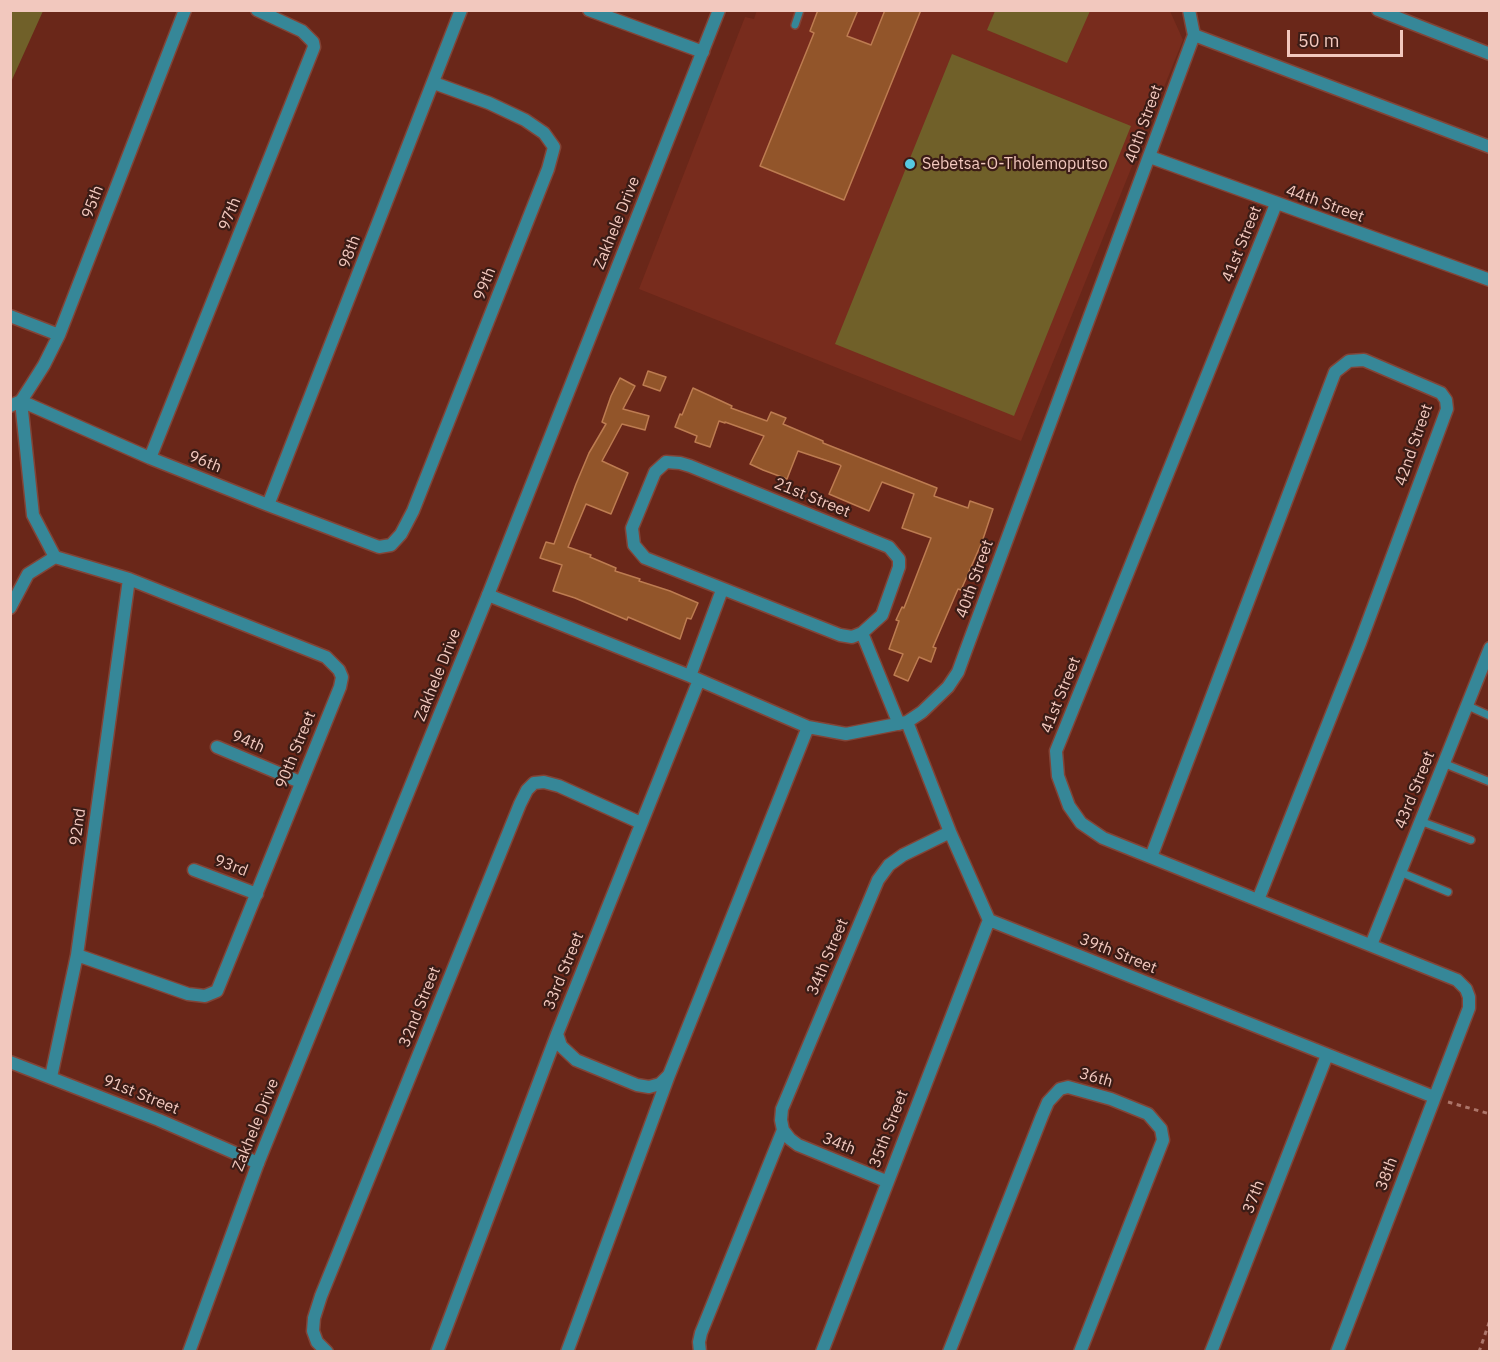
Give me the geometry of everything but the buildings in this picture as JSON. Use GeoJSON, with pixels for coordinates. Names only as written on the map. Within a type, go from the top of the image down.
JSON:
{"type":"FeatureCollection","features":[{"type":"Feature","properties":{"kind":"street","name":"95th"},"geometry":{"type":"LineString","coordinates":[[16,403],[44,365],[58,336],[185,10]]}},
{"type":"Feature","properties":{"kind":"street","name":"97th"},"geometry":{"type":"LineString","coordinates":[[150,458],[314,47],[313,42],[302,31],[257,10]]}},
{"type":"Feature","properties":{"kind":"street","name":"98th"},"geometry":{"type":"LineString","coordinates":[[268,505],[461,10]]}},
{"type":"Feature","properties":{"kind":"street"},"geometry":{"type":"LineString","coordinates":[[589,10],[607,14],[703,52]]}},
{"type":"Feature","properties":{"kind":"street","name":"Zakhele Drive"},"geometry":{"type":"LineString","coordinates":[[189,1352],[258,1163],[488,595],[719,10]]}},
{"type":"Feature","properties":{"kind":"street"},"geometry":{"type":"LineString","coordinates":[[1189,10],[1194,35],[1490,147]]}},
{"type":"Feature","properties":{"kind":"street"},"geometry":{"type":"LineString","coordinates":[[1378,10],[1490,54]]}},
{"type":"Feature","properties":{"kind":"street","name":"40th Street"},"geometry":{"type":"LineString","coordinates":[[488,595],[695,678],[807,727],[846,734],[903,723],[922,712],[938,699],[958,672],[1194,35]]}},
{"type":"Feature","properties":{"kind":"street","name":"99th"},"geometry":{"type":"LineString","coordinates":[[379,547],[391,545],[397,540],[413,511],[548,170],[554,147],[544,133],[525,120],[489,103],[434,83]]}},
{"type":"Feature","properties":{"kind":"street","name":"44th Street"},"geometry":{"type":"LineString","coordinates":[[1150,157],[1490,280]]}},
{"type":"Feature","properties":{"kind":"street","name":"41st Street"},"geometry":{"type":"LineString","coordinates":[[1276,204],[1056,751],[1058,776],[1069,806],[1081,823],[1103,838],[1457,980],[1466,989],[1469,1008]]}},
{"type":"Feature","properties":{"kind":"street"},"geometry":{"type":"LineString","coordinates":[[10,316],[58,336]]}},
{"type":"Feature","properties":{"kind":"street","name":"42nd Street"},"geometry":{"type":"LineString","coordinates":[[1151,857],[1335,372],[1349,361],[1364,360],[1441,393],[1446,400],[1447,409],[1360,644],[1258,900]]}},
{"type":"Feature","properties":{"kind":"street"},"geometry":{"type":"LineString","coordinates":[[10,608],[28,574],[55,557],[33,515],[16,403]]}},
{"type":"Feature","properties":{"kind":"street","name":"96th"},"geometry":{"type":"LineString","coordinates":[[16,403],[268,505],[379,547]]}},
{"type":"Feature","properties":{"kind":"street","name":"21st Street"},"geometry":{"type":"LineString","coordinates":[[666,462],[690,466],[889,547],[899,559],[897,575],[882,615],[862,633],[852,637],[840,635],[722,590],[645,558],[634,545],[632,528],[655,472],[666,462]]}},
{"type":"Feature","properties":{"kind":"street","name":"90th Street"},"geometry":{"type":"LineString","coordinates":[[55,557],[129,579],[326,657],[339,670],[342,677],[340,687],[217,991],[211,995],[188,994],[77,955]]}},
{"type":"Feature","properties":{"kind":"street","name":"92nd"},"geometry":{"type":"LineString","coordinates":[[51,1077],[77,955],[129,579]]}},
{"type":"Feature","properties":{"kind":"street","name":"33rd Street"},"geometry":{"type":"LineString","coordinates":[[669,1075],[660,1084],[649,1087],[637,1085],[576,1060],[561,1046],[557,1034],[641,823],[695,678],[722,590]]}},
{"type":"Feature","properties":{"kind":"street"},"geometry":{"type":"LineString","coordinates":[[862,633],[989,920]]}},
{"type":"Feature","properties":{"kind":"street","name":"43rd Street"},"geometry":{"type":"LineString","coordinates":[[1371,945],[1489,650]]}},
{"type":"Feature","properties":{"kind":"street"},"geometry":{"type":"LineString","coordinates":[[567,1352],[669,1075],[807,727]]}},
{"type":"Feature","properties":{"kind":"street","name":"94th"},"geometry":{"type":"LineString","coordinates":[[217,747],[300,782]]}},
{"type":"Feature","properties":{"kind":"street","name":"32nd Street"},"geometry":{"type":"LineString","coordinates":[[327,1352],[317,1342],[313,1331],[314,1318],[321,1296],[515,814],[527,790],[534,783],[544,782],[559,786],[641,823]]}},
{"type":"Feature","properties":{"kind":"street","name":"34th Street"},"geometry":{"type":"LineString","coordinates":[[700,1352],[701,1333],[783,1130],[782,1109],[878,880],[889,865],[903,855],[950,832]]}},
{"type":"Feature","properties":{"kind":"street","name":"93rd"},"geometry":{"type":"LineString","coordinates":[[194,870],[257,894]]}},
{"type":"Feature","properties":{"kind":"street","name":"39th Street"},"geometry":{"type":"LineString","coordinates":[[989,920],[1434,1097]]}},
{"type":"Feature","properties":{"kind":"street","name":"35th Street"},"geometry":{"type":"LineString","coordinates":[[822,1352],[886,1181],[989,920]]}},
{"type":"Feature","properties":{"kind":"street","name":"38th"},"geometry":{"type":"LineString","coordinates":[[1337,1352],[1469,1008]]}},
{"type":"Feature","properties":{"kind":"street"},"geometry":{"type":"LineString","coordinates":[[437,1352],[557,1034]]}},
{"type":"Feature","properties":{"kind":"street","name":"37th"},"geometry":{"type":"LineString","coordinates":[[1211,1352],[1327,1055]]}},
{"type":"Feature","properties":{"kind":"street","name":"91st Street"},"geometry":{"type":"LineString","coordinates":[[10,1062],[159,1120],[258,1163]]}},
{"type":"Feature","properties":{"kind":"street","name":"36th"},"geometry":{"type":"LineString","coordinates":[[949,1352],[1048,1102],[1060,1089],[1068,1087],[1112,1099],[1148,1114],[1161,1129],[1163,1140],[1080,1352]]}},
{"type":"Feature","properties":{"kind":"street","name":"34th"},"geometry":{"type":"LineString","coordinates":[[783,1130],[798,1145],[886,1181]]}},
{"type":"Feature","properties":{"kind":"lane"},"geometry":{"type":"LineString","coordinates":[[795,25],[800,10]]}},
{"type":"Feature","properties":{"kind":"lane"},"geometry":{"type":"LineString","coordinates":[[1466,705],[1490,716]]}},
{"type":"Feature","properties":{"kind":"lane"},"geometry":{"type":"LineString","coordinates":[[1443,763],[1490,782]]}},
{"type":"Feature","properties":{"kind":"lane"},"geometry":{"type":"LineString","coordinates":[[1420,821],[1471,840]]}},
{"type":"Feature","properties":{"kind":"lane"},"geometry":{"type":"LineString","coordinates":[[1400,872],[1448,892]]}},
{"type":"Feature","properties":{"kind":"path"},"geometry":{"type":"LineString","coordinates":[[1434,1097],[1490,1114]]}},
{"type":"Feature","properties":{"kind":"path"},"geometry":{"type":"LineString","coordinates":[[1479,1352],[1490,1320]]}},
{"type":"Feature","properties":{"kind":"shaded area","name":"Sebetsa-O-Tholemoputso"},"geometry":{"type":"Polygon","coordinates":[[[757,10],[1170,11],[1183,40],[1021,441],[639,289],[745,17],[754,19],[757,10]]]}},
{"type":"Feature","properties":{"kind":"shaded area"},"geometry":{"type":"Polygon","coordinates":[[[995,10],[1090,11],[1067,63],[987,30],[995,10]]]}},
{"type":"Feature","properties":{"kind":"shaded area"},"geometry":{"type":"Polygon","coordinates":[[[10,11],[43,11],[11,82],[10,11]]]}},
{"type":"Feature","properties":{"kind":"shaded area"},"geometry":{"type":"Polygon","coordinates":[[[952,54],[1131,126],[1014,416],[835,344],[952,54]]]}},
{"type":"Feature","properties":{"kind":"place","name":"Sebetsa-O-Tholemoputso"},"geometry":{"type":"Point","coordinates":[910,164]}}]}
